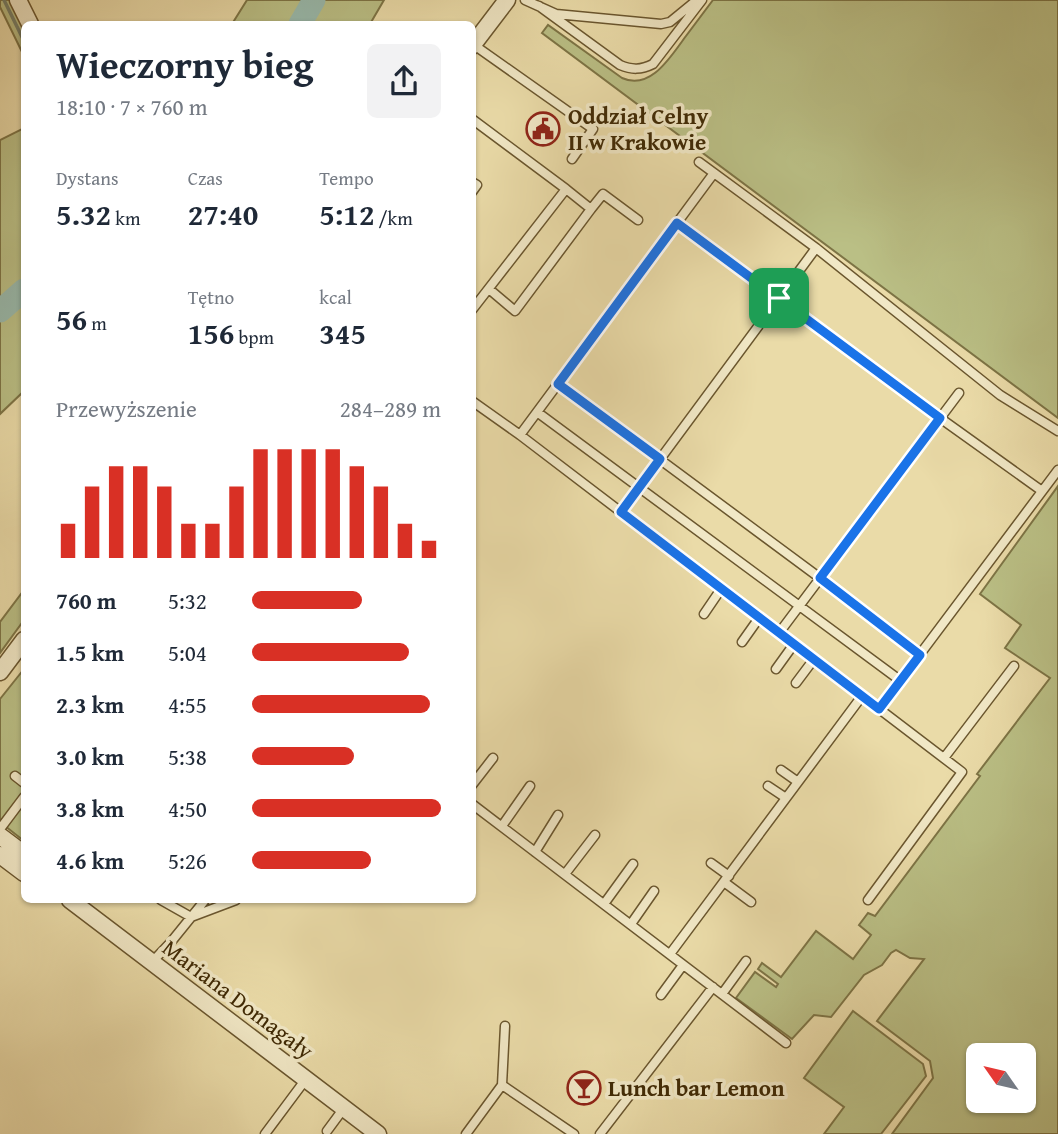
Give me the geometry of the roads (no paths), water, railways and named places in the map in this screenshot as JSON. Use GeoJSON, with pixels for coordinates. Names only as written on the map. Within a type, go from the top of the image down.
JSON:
{"type":"FeatureCollection","features":[{"type":"Feature","properties":{"kind":"street"},"geometry":{"type":"LineString","coordinates":[[18,0],[28,21]]}},
{"type":"Feature","properties":{"kind":"street"},"geometry":{"type":"LineString","coordinates":[[476,41],[507,0]]}},
{"type":"Feature","properties":{"kind":"street"},"geometry":{"type":"LineString","coordinates":[[0,672],[21,644]]}},
{"type":"Feature","properties":{"kind":"street"},"geometry":{"type":"LineString","coordinates":[[0,836],[21,852]]}},
{"type":"Feature","properties":{"kind":"street"},"geometry":{"type":"LineString","coordinates":[[0,855],[21,871]]}},
{"type":"Feature","properties":{"kind":"street","name":"Mariana Domagały"},"geometry":{"type":"LineString","coordinates":[[74,903],[378,1134]]}},
{"type":"Feature","properties":{"kind":"lane"},"geometry":{"type":"LineString","coordinates":[[525,0],[556,14],[661,24],[670,22],[700,0]]}},
{"type":"Feature","properties":{"kind":"lane"},"geometry":{"type":"LineString","coordinates":[[539,6],[620,65],[636,69],[653,64],[700,0]]}},
{"type":"Feature","properties":{"kind":"lane"},"geometry":{"type":"LineString","coordinates":[[476,47],[593,130],[572,159]]}},
{"type":"Feature","properties":{"kind":"lane"},"geometry":{"type":"LineString","coordinates":[[476,122],[592,209]]}},
{"type":"Feature","properties":{"kind":"lane"},"geometry":{"type":"LineString","coordinates":[[699,162],[816,248],[1000,394],[1058,431]]}},
{"type":"Feature","properties":{"kind":"lane"},"geometry":{"type":"LineString","coordinates":[[520,435],[714,173]]}},
{"type":"Feature","properties":{"kind":"lane"},"geometry":{"type":"LineString","coordinates":[[476,305],[566,190]]}},
{"type":"Feature","properties":{"kind":"lane"},"geometry":{"type":"LineString","coordinates":[[489,289],[515,311],[603,194],[638,220]]}},
{"type":"Feature","properties":{"kind":"lane"},"geometry":{"type":"LineString","coordinates":[[677,223],[1042,491]]}},
{"type":"Feature","properties":{"kind":"lane"},"geometry":{"type":"LineString","coordinates":[[621,512],[816,248]]}},
{"type":"Feature","properties":{"kind":"lane"},"geometry":{"type":"LineString","coordinates":[[558,384],[920,655]]}},
{"type":"Feature","properties":{"kind":"lane"},"geometry":{"type":"LineString","coordinates":[[779,633],[959,393]]}},
{"type":"Feature","properties":{"kind":"lane"},"geometry":{"type":"LineString","coordinates":[[476,404],[962,772],[868,900]]}},
{"type":"Feature","properties":{"kind":"lane"},"geometry":{"type":"LineString","coordinates":[[537,412],[901,681]]}},
{"type":"Feature","properties":{"kind":"lane"},"geometry":{"type":"LineString","coordinates":[[879,709],[1058,470]]}},
{"type":"Feature","properties":{"kind":"lane"},"geometry":{"type":"LineString","coordinates":[[704,614],[721,589]]}},
{"type":"Feature","properties":{"kind":"lane"},"geometry":{"type":"LineString","coordinates":[[741,642],[759,618]]}},
{"type":"Feature","properties":{"kind":"lane"},"geometry":{"type":"LineString","coordinates":[[776,668],[794,645]]}},
{"type":"Feature","properties":{"kind":"lane"},"geometry":{"type":"LineString","coordinates":[[796,684],[814,659]]}},
{"type":"Feature","properties":{"kind":"lane"},"geometry":{"type":"LineString","coordinates":[[944,758],[1014,666]]}},
{"type":"Feature","properties":{"kind":"lane"},"geometry":{"type":"LineString","coordinates":[[670,954],[862,696]]}},
{"type":"Feature","properties":{"kind":"lane"},"geometry":{"type":"LineString","coordinates":[[476,780],[493,758]]}},
{"type":"Feature","properties":{"kind":"lane"},"geometry":{"type":"LineString","coordinates":[[781,770],[799,782]]}},
{"type":"Feature","properties":{"kind":"lane"},"geometry":{"type":"LineString","coordinates":[[15,776],[21,781]]}},
{"type":"Feature","properties":{"kind":"lane"},"geometry":{"type":"LineString","coordinates":[[502,826],[530,786]]}},
{"type":"Feature","properties":{"kind":"lane"},"geometry":{"type":"LineString","coordinates":[[768,786],[786,798]]}},
{"type":"Feature","properties":{"kind":"lane"},"geometry":{"type":"LineString","coordinates":[[0,829],[21,801]]}},
{"type":"Feature","properties":{"kind":"lane"},"geometry":{"type":"LineString","coordinates":[[476,807],[786,1042]]}},
{"type":"Feature","properties":{"kind":"lane"},"geometry":{"type":"LineString","coordinates":[[535,852],[558,816]]}},
{"type":"Feature","properties":{"kind":"lane"},"geometry":{"type":"LineString","coordinates":[[565,874],[594,835]]}},
{"type":"Feature","properties":{"kind":"lane"},"geometry":{"type":"LineString","coordinates":[[711,863],[751,902]]}},
{"type":"Feature","properties":{"kind":"lane"},"geometry":{"type":"LineString","coordinates":[[604,904],[632,864]]}},
{"type":"Feature","properties":{"kind":"lane"},"geometry":{"type":"LineString","coordinates":[[631,925],[654,891]]}},
{"type":"Feature","properties":{"kind":"lane"},"geometry":{"type":"LineString","coordinates":[[166,903],[191,917]]}},
{"type":"Feature","properties":{"kind":"lane"},"geometry":{"type":"LineString","coordinates":[[152,962],[203,903]]}},
{"type":"Feature","properties":{"kind":"lane"},"geometry":{"type":"LineString","coordinates":[[191,917],[228,903]]}},
{"type":"Feature","properties":{"kind":"lane"},"geometry":{"type":"LineString","coordinates":[[722,994],[746,961]]}},
{"type":"Feature","properties":{"kind":"lane"},"geometry":{"type":"LineString","coordinates":[[661,995],[684,965]]}},
{"type":"Feature","properties":{"kind":"lane"},"geometry":{"type":"LineString","coordinates":[[600,1134],[713,987]]}},
{"type":"Feature","properties":{"kind":"lane"},"geometry":{"type":"LineString","coordinates":[[466,1134],[502,1085],[505,1026]]}},
{"type":"Feature","properties":{"kind":"lane"},"geometry":{"type":"LineString","coordinates":[[265,1134],[306,1079]]}},
{"type":"Feature","properties":{"kind":"lane"},"geometry":{"type":"LineString","coordinates":[[502,1085],[574,1134]]}},
{"type":"Feature","properties":{"kind":"lane"},"geometry":{"type":"LineString","coordinates":[[327,1131],[344,1108]]}},
{"type":"Feature","properties":{"kind":"waterway"},"geometry":{"type":"LineString","coordinates":[[4,0],[21,35]]}},
{"type":"Feature","properties":{"kind":"waterway"},"geometry":{"type":"LineString","coordinates":[[302,21],[314,0]]}},
{"type":"Feature","properties":{"kind":"waterway"},"geometry":{"type":"LineString","coordinates":[[0,311],[21,293]]}},
{"type":"Feature","properties":{"kind":"place","name":"Oddział Celny II w Krakowie"},"geometry":{"type":"Point","coordinates":[543,129]}},
{"type":"Feature","properties":{"kind":"place","name":"Lunch bar Lemon"},"geometry":{"type":"Point","coordinates":[584,1088]}}]}
